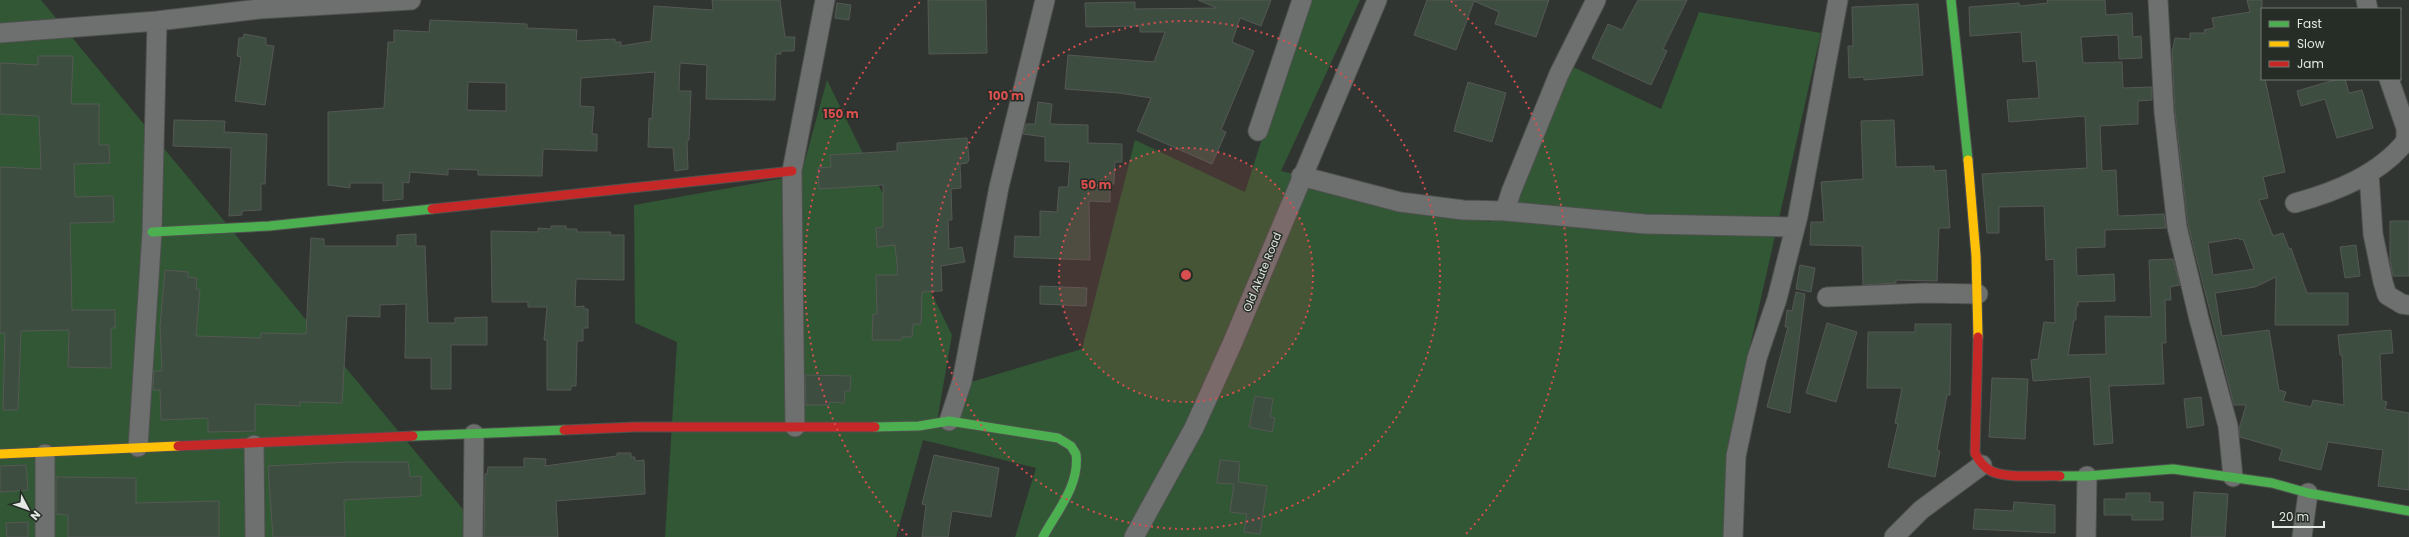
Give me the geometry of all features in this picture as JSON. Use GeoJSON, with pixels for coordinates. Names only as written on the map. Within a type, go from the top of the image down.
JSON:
{"type":"FeatureCollection","features":[{"type":"Feature","properties":{"kind":"street"},"geometry":{"type":"LineString","coordinates":[[0,33],[157,21],[258,5],[411,0]]}},
{"type":"Feature","properties":{"kind":"street"},"geometry":{"type":"LineString","coordinates":[[795,428],[792,171],[825,0]]}},
{"type":"Feature","properties":{"kind":"street"},"geometry":{"type":"LineString","coordinates":[[949,420],[962,381],[999,187],[1045,0]]}},
{"type":"Feature","properties":{"kind":"street"},"geometry":{"type":"LineString","coordinates":[[1258,131],[1302,0]]}},
{"type":"Feature","properties":{"kind":"street","name":"Old Akute Road"},"geometry":{"type":"LineString","coordinates":[[1134,537],[1203,407],[1232,344],[1376,0]]}},
{"type":"Feature","properties":{"kind":"street"},"geometry":{"type":"LineString","coordinates":[[1505,211],[1511,192],[1560,74],[1596,0]]}},
{"type":"Feature","properties":{"kind":"street"},"geometry":{"type":"LineString","coordinates":[[1734,537],[1736,456],[1757,358],[1777,299],[1795,227],[1838,0]]}},
{"type":"Feature","properties":{"kind":"street"},"geometry":{"type":"LineString","coordinates":[[1951,0],[1956,62],[1963,108],[1978,294],[1975,453],[1982,465],[1992,472],[2007,475],[2087,476],[2173,469],[2233,477],[2272,484],[2308,494],[2409,511]]}},
{"type":"Feature","properties":{"kind":"street"},"geometry":{"type":"LineString","coordinates":[[2158,0],[2163,104],[2177,227],[2199,319],[2228,426],[2233,477]]}},
{"type":"Feature","properties":{"kind":"street"},"geometry":{"type":"LineString","coordinates":[[138,447],[152,232],[157,21]]}},
{"type":"Feature","properties":{"kind":"street"},"geometry":{"type":"LineString","coordinates":[[2295,203],[2328,194],[2369,174],[2399,151],[2406,141],[2406,128],[2389,80]]}},
{"type":"Feature","properties":{"kind":"street"},"geometry":{"type":"LineString","coordinates":[[152,232],[269,226],[792,171]]}},
{"type":"Feature","properties":{"kind":"street"},"geometry":{"type":"LineString","coordinates":[[2369,174],[2373,234],[2383,282],[2387,295],[2402,304],[2409,305]]}},
{"type":"Feature","properties":{"kind":"street"},"geometry":{"type":"LineString","coordinates":[[1302,176],[1400,202],[1463,210],[1505,211],[1645,224],[1795,227]]}},
{"type":"Feature","properties":{"kind":"street"},"geometry":{"type":"LineString","coordinates":[[1827,297],[1926,293],[1978,294]]}},
{"type":"Feature","properties":{"kind":"street"},"geometry":{"type":"LineString","coordinates":[[0,454],[45,454],[138,447],[254,445],[635,427],[795,428],[919,426],[949,420],[1058,438],[1070,445],[1076,454],[1076,469],[1072,487],[1043,537]]}},
{"type":"Feature","properties":{"kind":"street"},"geometry":{"type":"LineString","coordinates":[[473,537],[474,434]]}},
{"type":"Feature","properties":{"kind":"street"},"geometry":{"type":"LineString","coordinates":[[254,445],[255,537]]}},
{"type":"Feature","properties":{"kind":"street"},"geometry":{"type":"LineString","coordinates":[[45,454],[45,537]]}},
{"type":"Feature","properties":{"kind":"street"},"geometry":{"type":"LineString","coordinates":[[1894,537],[1921,510],[1982,465]]}},
{"type":"Feature","properties":{"kind":"street"},"geometry":{"type":"LineString","coordinates":[[2086,537],[2087,476]]}},
{"type":"Feature","properties":{"kind":"street"},"geometry":{"type":"LineString","coordinates":[[2302,537],[2308,494]]}},
{"type":"Feature","properties":{"kind":"green space"},"geometry":{"type":"Polygon","coordinates":[[[0,0],[41,0],[486,537],[0,537],[0,0]]]}},
{"type":"Feature","properties":{"kind":"green space"},"geometry":{"type":"Polygon","coordinates":[[[1306,0],[1360,0],[1281,171],[1490,222],[1567,64],[1661,109],[1699,12],[1821,33],[1734,417],[1732,537],[1015,537],[1036,468],[923,440],[896,537],[665,537],[677,342],[635,323],[634,205],[801,175],[827,80],[952,335],[937,422],[971,382],[1082,349],[1135,140],[1245,192],[1306,0]]]}},
{"type":"Feature","properties":{"kind":"building"},"geometry":{"type":"Polygon","coordinates":[[[712,0],[780,0],[785,37],[795,37],[794,51],[781,51],[781,54],[776,54],[775,100],[706,99],[707,65],[680,63],[679,91],[691,91],[689,140],[687,141],[688,169],[675,171],[673,148],[648,147],[649,118],[652,119],[655,72],[581,78],[580,106],[594,107],[592,134],[597,134],[597,151],[543,149],[542,176],[478,175],[478,170],[448,169],[448,175],[410,172],[409,183],[403,182],[403,199],[383,201],[383,183],[350,183],[350,188],[328,185],[328,112],[384,108],[388,42],[394,42],[394,30],[429,32],[430,20],[527,24],[527,28],[577,30],[576,41],[615,39],[615,42],[621,42],[621,46],[651,41],[654,6],[713,10],[712,0]],[[468,82],[467,110],[506,111],[506,83],[468,82]]]}},
{"type":"Feature","properties":{"kind":"building"},"geometry":{"type":"Polygon","coordinates":[[[928,0],[986,0],[987,53],[929,54],[928,0]]]}},
{"type":"Feature","properties":{"kind":"building"},"geometry":{"type":"Polygon","coordinates":[[[1198,0],[1271,0],[1261,26],[1240,18],[1232,42],[1254,51],[1221,130],[1226,132],[1212,164],[1137,131],[1151,98],[1119,93],[1065,89],[1068,55],[1154,62],[1165,32],[1140,32],[1140,26],[1086,27],[1085,3],[1135,2],[1135,9],[1217,8],[1198,0]]]}},
{"type":"Feature","properties":{"kind":"building"},"geometry":{"type":"Polygon","coordinates":[[[1427,0],[1549,0],[1536,37],[1495,24],[1499,12],[1474,1],[1456,50],[1414,35],[1427,0]]]}},
{"type":"Feature","properties":{"kind":"building"},"geometry":{"type":"Polygon","coordinates":[[[1638,0],[1687,0],[1663,49],[1667,51],[1651,85],[1592,58],[1608,24],[1622,30],[1638,0]]]}},
{"type":"Feature","properties":{"kind":"building"},"geometry":{"type":"Polygon","coordinates":[[[2047,0],[2105,0],[2106,15],[2132,13],[2133,37],[2141,36],[2142,58],[2119,59],[2118,35],[2081,37],[2083,63],[2122,62],[2123,88],[2152,87],[2152,100],[2138,101],[2138,124],[2100,126],[2102,171],[2116,170],[2118,216],[2164,214],[2166,228],[2105,230],[2105,247],[2076,248],[2077,276],[2114,274],[2115,301],[2078,302],[2078,306],[2076,307],[2076,320],[2074,320],[2068,355],[2106,354],[2105,316],[2151,317],[2149,260],[2173,259],[2180,285],[2170,287],[2171,300],[2165,300],[2166,343],[2162,343],[2164,384],[2109,386],[2113,443],[2094,445],[2090,377],[2033,381],[2031,360],[2038,359],[2044,322],[2055,323],[2054,259],[2046,260],[2044,206],[1999,207],[1999,233],[1987,233],[1982,174],[2087,168],[2085,116],[2009,122],[2007,100],[2039,98],[2036,61],[2023,62],[2021,32],[1970,36],[1969,7],[2019,3],[2020,6],[2048,3],[2047,0]]]}},
{"type":"Feature","properties":{"kind":"building"},"geometry":{"type":"Polygon","coordinates":[[[2247,0],[2262,0],[2261,80],[2265,80],[2285,172],[2263,177],[2268,198],[2259,200],[2273,236],[2283,233],[2289,249],[2291,248],[2307,293],[2348,293],[2348,325],[2275,325],[2276,277],[2255,287],[2215,293],[2222,336],[2269,330],[2279,390],[2286,392],[2283,401],[2311,407],[2313,400],[2344,405],[2342,355],[2340,355],[2338,335],[2391,330],[2393,353],[2380,354],[2382,401],[2387,402],[2385,409],[2409,413],[2409,490],[2378,486],[2383,450],[2328,442],[2321,470],[2279,460],[2282,449],[2240,437],[2239,429],[2246,405],[2234,405],[2188,225],[2175,111],[2172,52],[2175,38],[2190,39],[2190,33],[2205,33],[2204,30],[2214,28],[2212,18],[2250,12],[2247,0]],[[2239,238],[2208,243],[2213,275],[2254,269],[2243,239],[2240,240],[2239,238]]]}},
{"type":"Feature","properties":{"kind":"building"},"geometry":{"type":"Polygon","coordinates":[[[837,3],[851,5],[849,20],[835,18],[837,3]]]}},
{"type":"Feature","properties":{"kind":"building"},"geometry":{"type":"Polygon","coordinates":[[[1918,4],[1923,75],[1864,80],[1864,77],[1849,78],[1848,46],[1853,46],[1852,7],[1918,4]]]}},
{"type":"Feature","properties":{"kind":"building"},"geometry":{"type":"Polygon","coordinates":[[[244,34],[266,38],[266,45],[274,46],[265,105],[235,101],[241,57],[237,56],[239,38],[243,38],[244,34]]]}},
{"type":"Feature","properties":{"kind":"building"},"geometry":{"type":"Polygon","coordinates":[[[38,56],[73,56],[71,104],[99,104],[99,145],[109,145],[110,163],[74,164],[75,197],[113,196],[114,222],[70,223],[72,310],[115,310],[115,328],[111,328],[111,368],[68,367],[69,330],[21,331],[18,410],[3,410],[5,333],[0,333],[0,167],[41,169],[39,116],[0,114],[0,63],[38,65],[38,56]]]}},
{"type":"Feature","properties":{"kind":"building"},"geometry":{"type":"Polygon","coordinates":[[[2335,80],[2345,80],[2349,93],[2362,90],[2373,128],[2337,138],[2325,99],[2301,106],[2297,91],[2335,80]]]}},
{"type":"Feature","properties":{"kind":"building"},"geometry":{"type":"Polygon","coordinates":[[[1468,82],[1506,93],[1492,142],[1454,131],[1468,82]]]}},
{"type":"Feature","properties":{"kind":"building"},"geometry":{"type":"Polygon","coordinates":[[[1038,102],[1052,104],[1050,124],[1088,125],[1088,143],[1122,144],[1122,162],[1115,162],[1114,184],[1110,184],[1110,202],[1089,201],[1090,260],[1014,257],[1015,236],[1040,237],[1040,211],[1057,212],[1059,187],[1068,187],[1070,162],[1045,161],[1045,137],[1023,134],[1026,124],[1035,124],[1038,102]]]}},
{"type":"Feature","properties":{"kind":"building"},"geometry":{"type":"Polygon","coordinates":[[[174,120],[225,121],[224,132],[267,134],[265,184],[261,184],[261,210],[242,211],[242,215],[229,216],[231,148],[173,146],[174,120]]]}},
{"type":"Feature","properties":{"kind":"building"},"geometry":{"type":"Polygon","coordinates":[[[1894,120],[1896,167],[1934,166],[1934,171],[1946,170],[1950,228],[1939,228],[1937,281],[1896,280],[1896,283],[1863,285],[1862,246],[1810,245],[1811,222],[1824,222],[1821,182],[1863,179],[1861,121],[1894,120]]]}},
{"type":"Feature","properties":{"kind":"building"},"geometry":{"type":"Polygon","coordinates":[[[967,138],[969,160],[967,163],[960,164],[961,188],[951,189],[952,220],[948,220],[949,249],[962,247],[965,262],[941,266],[942,291],[922,292],[921,324],[913,324],[912,337],[902,337],[902,340],[872,340],[873,314],[877,314],[876,275],[898,275],[895,245],[877,247],[876,228],[883,227],[883,185],[819,189],[818,168],[831,167],[830,155],[897,151],[897,143],[967,138]]]}},
{"type":"Feature","properties":{"kind":"building"},"geometry":{"type":"Polygon","coordinates":[[[2390,221],[2409,221],[2409,276],[2393,276],[2390,260],[2390,221]]]}},
{"type":"Feature","properties":{"kind":"building"},"geometry":{"type":"Polygon","coordinates":[[[551,226],[566,226],[566,229],[577,229],[577,232],[611,232],[610,235],[624,235],[624,280],[576,279],[575,307],[584,306],[584,309],[588,309],[588,328],[583,328],[583,341],[577,341],[576,386],[571,386],[571,390],[547,390],[547,340],[544,340],[547,307],[528,307],[528,302],[492,302],[491,231],[538,232],[538,228],[551,229],[551,226]]]}},
{"type":"Feature","properties":{"kind":"building"},"geometry":{"type":"Polygon","coordinates":[[[416,234],[416,246],[425,246],[428,323],[455,323],[455,318],[487,317],[487,345],[451,345],[451,389],[431,389],[431,358],[405,358],[406,304],[380,305],[380,317],[347,316],[342,403],[300,402],[300,406],[255,404],[255,431],[208,432],[208,418],[161,420],[160,390],[153,390],[154,371],[162,371],[160,326],[165,270],[188,272],[188,277],[197,278],[196,289],[200,290],[196,336],[261,338],[261,333],[306,334],[311,238],[324,239],[324,246],[397,246],[397,235],[416,234]]]}},
{"type":"Feature","properties":{"kind":"building"},"geometry":{"type":"Polygon","coordinates":[[[2356,245],[2360,276],[2345,278],[2340,247],[2356,245]]]}},
{"type":"Feature","properties":{"kind":"building"},"geometry":{"type":"Polygon","coordinates":[[[1800,265],[1815,268],[1811,292],[1796,289],[1800,265]]]}},
{"type":"Feature","properties":{"kind":"building"},"geometry":{"type":"Polygon","coordinates":[[[1040,286],[1087,288],[1086,306],[1040,304],[1040,286]]]}},
{"type":"Feature","properties":{"kind":"building"},"geometry":{"type":"Polygon","coordinates":[[[1796,292],[1805,294],[1790,413],[1767,407],[1788,327],[1785,327],[1787,310],[1792,311],[1796,292]]]}},
{"type":"Feature","properties":{"kind":"building"},"geometry":{"type":"Polygon","coordinates":[[[1827,323],[1857,332],[1836,402],[1806,393],[1827,323]]]}},
{"type":"Feature","properties":{"kind":"building"},"geometry":{"type":"Polygon","coordinates":[[[1915,324],[1951,324],[1950,395],[1947,395],[1937,450],[1940,451],[1935,477],[1888,467],[1898,424],[1895,423],[1902,388],[1867,388],[1868,332],[1915,332],[1915,324]]]}},
{"type":"Feature","properties":{"kind":"building"},"geometry":{"type":"Polygon","coordinates":[[[805,375],[851,376],[850,391],[845,391],[844,403],[830,402],[829,405],[806,405],[805,375]]]}},
{"type":"Feature","properties":{"kind":"building"},"geometry":{"type":"Polygon","coordinates":[[[1992,378],[2028,379],[2025,439],[1989,437],[1992,378]]]}},
{"type":"Feature","properties":{"kind":"building"},"geometry":{"type":"Polygon","coordinates":[[[1255,396],[1273,399],[1270,417],[1275,418],[1272,432],[1249,427],[1255,396]]]}},
{"type":"Feature","properties":{"kind":"building"},"geometry":{"type":"Polygon","coordinates":[[[2201,397],[2204,425],[2187,428],[2184,399],[2201,397]]]}},
{"type":"Feature","properties":{"kind":"building"},"geometry":{"type":"Polygon","coordinates":[[[617,453],[631,453],[631,457],[635,457],[635,461],[644,460],[645,494],[556,501],[558,537],[484,537],[485,474],[487,474],[488,467],[524,467],[524,458],[546,459],[545,466],[617,456],[617,453]]]}},
{"type":"Feature","properties":{"kind":"building"},"geometry":{"type":"Polygon","coordinates":[[[934,455],[999,468],[991,517],[952,511],[948,537],[922,537],[926,505],[922,504],[934,455]]]}},
{"type":"Feature","properties":{"kind":"building"},"geometry":{"type":"Polygon","coordinates":[[[1220,460],[1240,462],[1238,482],[1267,486],[1260,534],[1244,532],[1247,514],[1230,512],[1234,484],[1217,483],[1220,460]]]}},
{"type":"Feature","properties":{"kind":"building"},"geometry":{"type":"Polygon","coordinates":[[[348,462],[408,462],[410,477],[421,476],[421,496],[344,500],[345,537],[273,537],[268,466],[348,462]]]}},
{"type":"Feature","properties":{"kind":"building"},"geometry":{"type":"Polygon","coordinates":[[[26,465],[28,490],[0,492],[0,466],[26,465]]]}},
{"type":"Feature","properties":{"kind":"building"},"geometry":{"type":"Polygon","coordinates":[[[56,477],[136,478],[136,503],[219,501],[219,537],[68,537],[68,515],[56,514],[56,477]]]}},
{"type":"Feature","properties":{"kind":"building"},"geometry":{"type":"Polygon","coordinates":[[[2194,492],[2228,494],[2225,537],[2191,537],[2194,492]]]}},
{"type":"Feature","properties":{"kind":"building"},"geometry":{"type":"Polygon","coordinates":[[[2126,493],[2150,493],[2150,502],[2163,502],[2163,520],[2132,520],[2132,515],[2104,515],[2104,499],[2126,499],[2126,493]]]}},
{"type":"Feature","properties":{"kind":"building"},"geometry":{"type":"Polygon","coordinates":[[[2014,502],[2055,505],[2055,533],[1973,529],[1975,509],[2013,511],[2014,502]]]}},
{"type":"Feature","properties":{"kind":"building"},"geometry":{"type":"Polygon","coordinates":[[[28,522],[28,537],[7,537],[6,523],[28,522]]]}},
{"type":"Feature","properties":{"kind":"traffic: fast"},"geometry":{"type":"LineString","coordinates":[[1951,0],[1968,160]]}},
{"type":"Feature","properties":{"kind":"traffic: fast"},"geometry":{"type":"LineString","coordinates":[[152,232],[269,226],[432,209]]}},
{"type":"Feature","properties":{"kind":"traffic: fast"},"geometry":{"type":"LineString","coordinates":[[875,427],[919,426],[949,421],[1058,438],[1071,446],[1076,454],[1076,465],[1071,487],[1043,537]]}},
{"type":"Feature","properties":{"kind":"traffic: fast"},"geometry":{"type":"LineString","coordinates":[[413,436],[564,430]]}},
{"type":"Feature","properties":{"kind":"traffic: fast"},"geometry":{"type":"LineString","coordinates":[[2060,476],[2087,476],[2173,469],[2272,483],[2308,493],[2409,511]]}},
{"type":"Feature","properties":{"kind":"traffic: slow"},"geometry":{"type":"LineString","coordinates":[[1968,160],[1976,256],[1978,337]]}},
{"type":"Feature","properties":{"kind":"traffic: slow"},"geometry":{"type":"LineString","coordinates":[[0,454],[178,446]]}},
{"type":"Feature","properties":{"kind":"traffic: jam"},"geometry":{"type":"LineString","coordinates":[[432,209],[792,171]]}},
{"type":"Feature","properties":{"kind":"traffic: jam"},"geometry":{"type":"LineString","coordinates":[[1978,337],[1975,453],[1978,459],[1991,471],[2006,475],[2060,476]]}},
{"type":"Feature","properties":{"kind":"traffic: jam"},"geometry":{"type":"LineString","coordinates":[[564,430],[635,427],[875,427]]}},
{"type":"Feature","properties":{"kind":"traffic: jam"},"geometry":{"type":"LineString","coordinates":[[178,446],[413,436]]}}]}
